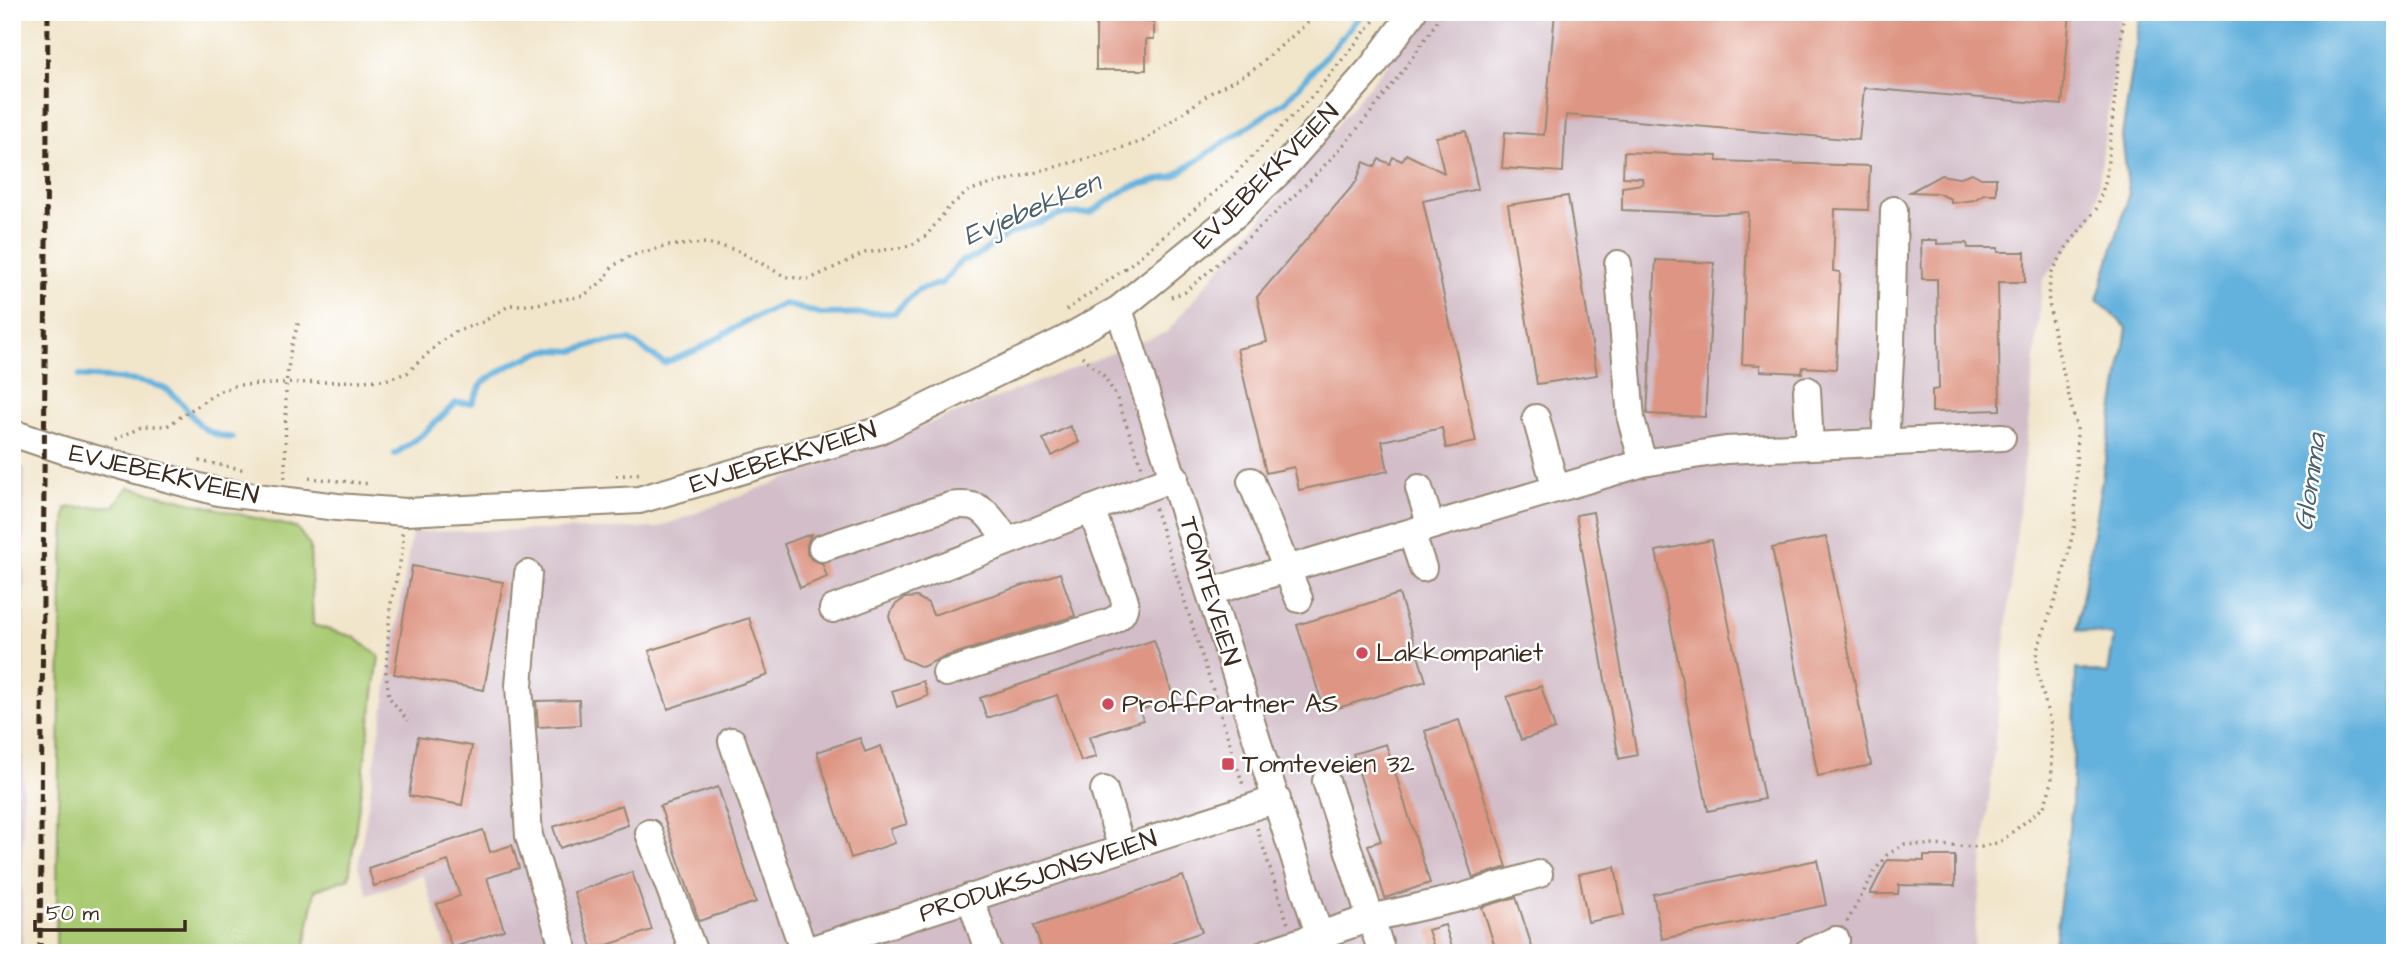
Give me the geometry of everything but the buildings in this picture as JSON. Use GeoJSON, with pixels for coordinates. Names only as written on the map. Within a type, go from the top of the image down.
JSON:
{"type":"FeatureCollection","features":[{"type":"Feature","properties":{"kind":"street","name":"EVJEBEKKVEIEN"},"geometry":{"type":"LineString","coordinates":[[12,433],[33,442],[218,492],[291,502],[406,512],[639,500],[878,431],[1062,327],[1119,309],[1228,220],[1283,168],[1372,67],[1413,12]]}},
{"type":"Feature","properties":{"kind":"street"},"geometry":{"type":"LineString","coordinates":[[1885,442],[1891,345],[1894,210]]}},
{"type":"Feature","properties":{"kind":"street"},"geometry":{"type":"LineString","coordinates":[[1618,264],[1631,419],[1643,463]]}},
{"type":"Feature","properties":{"kind":"street","name":"TOMTEVEIEN"},"geometry":{"type":"LineString","coordinates":[[1119,309],[1322,944]]}},
{"type":"Feature","properties":{"kind":"street"},"geometry":{"type":"LineString","coordinates":[[1807,390],[1810,446]]}},
{"type":"Feature","properties":{"kind":"street"},"geometry":{"type":"LineString","coordinates":[[1536,418],[1556,489]]}},
{"type":"Feature","properties":{"kind":"street"},"geometry":{"type":"LineString","coordinates":[[1210,592],[1643,463],[1726,450],[2002,437]]}},
{"type":"Feature","properties":{"kind":"street"},"geometry":{"type":"LineString","coordinates":[[833,609],[1175,478]]}},
{"type":"Feature","properties":{"kind":"street"},"geometry":{"type":"LineString","coordinates":[[1251,481],[1299,599]]}},
{"type":"Feature","properties":{"kind":"street"},"geometry":{"type":"LineString","coordinates":[[1419,488],[1423,568]]}},
{"type":"Feature","properties":{"kind":"street"},"geometry":{"type":"LineString","coordinates":[[822,548],[950,506],[970,503],[983,510],[1008,541]]}},
{"type":"Feature","properties":{"kind":"street"},"geometry":{"type":"LineString","coordinates":[[946,673],[1120,617],[1125,610],[1125,601],[1091,509]]}},
{"type":"Feature","properties":{"kind":"street"},"geometry":{"type":"LineString","coordinates":[[528,574],[519,686],[529,836],[565,953]]}},
{"type":"Feature","properties":{"kind":"street"},"geometry":{"type":"LineString","coordinates":[[732,741],[802,952]]}},
{"type":"Feature","properties":{"kind":"street"},"geometry":{"type":"LineString","coordinates":[[1326,781],[1382,953]]}},
{"type":"Feature","properties":{"kind":"street"},"geometry":{"type":"LineString","coordinates":[[1104,790],[1122,849]]}},
{"type":"Feature","properties":{"kind":"street","name":"PRODUKSJONSVEIEN"},"geometry":{"type":"LineString","coordinates":[[802,952],[845,946],[970,897],[1277,799]]}},
{"type":"Feature","properties":{"kind":"street"},"geometry":{"type":"LineString","coordinates":[[649,833],[694,953]]}},
{"type":"Feature","properties":{"kind":"street"},"geometry":{"type":"LineString","coordinates":[[1266,953],[1294,944],[1322,944],[1371,918],[1459,898],[1539,874]]}},
{"type":"Feature","properties":{"kind":"street"},"geometry":{"type":"LineString","coordinates":[[970,897],[989,953]]}},
{"type":"Feature","properties":{"kind":"street"},"geometry":{"type":"LineString","coordinates":[[1807,953],[1836,940]]}},
{"type":"Feature","properties":{"kind":"path"},"geometry":{"type":"LineString","coordinates":[[123,446],[110,443],[142,426],[167,426],[218,392],[237,385],[385,380],[407,373],[455,332],[483,322],[510,305],[544,304],[583,296],[603,281],[613,266],[630,256],[667,246],[705,243],[737,250],[786,277],[810,279],[865,253],[910,246],[926,236],[950,206],[970,190],[1143,141],[1212,92],[1252,71],[1320,12]]}},
{"type":"Feature","properties":{"kind":"path"},"geometry":{"type":"LineString","coordinates":[[1294,944],[1149,487],[1117,398],[1105,377],[1062,327],[1231,178],[1315,93],[1381,12]]}},
{"type":"Feature","properties":{"kind":"path"},"geometry":{"type":"LineString","coordinates":[[1125,269],[1163,300],[1185,292],[1275,214],[1346,143],[1422,45],[1443,12]]}},
{"type":"Feature","properties":{"kind":"path"},"geometry":{"type":"LineString","coordinates":[[1836,940],[1887,855],[1905,844],[1981,847],[2000,842],[2044,807],[2052,782],[2052,725],[2037,671],[2037,650],[2062,583],[2075,524],[2077,429],[2053,330],[2048,295],[2052,272],[2066,248],[2097,208],[2106,179],[2124,12]]}},
{"type":"Feature","properties":{"kind":"path"},"geometry":{"type":"LineString","coordinates":[[291,502],[284,476],[286,384],[291,347],[299,321]]}},
{"type":"Feature","properties":{"kind":"path"},"geometry":{"type":"LineString","coordinates":[[190,459],[256,472]]}},
{"type":"Feature","properties":{"kind":"path"},"geometry":{"type":"LineString","coordinates":[[612,477],[652,471]]}},
{"type":"Feature","properties":{"kind":"path"},"geometry":{"type":"LineString","coordinates":[[275,475],[371,484],[392,511],[404,544],[390,608],[386,673],[389,697],[408,721]]}},
{"type":"Feature","properties":{"kind":"shaded area"},"geometry":{"type":"Polygon","coordinates":[[[1430,12],[2121,12],[2095,214],[2043,280],[1973,953],[575,953],[568,933],[465,953],[448,953],[423,875],[368,894],[358,867],[412,532],[657,528],[1167,332],[1430,12]]]}},
{"type":"Feature","properties":{"kind":"shaded area"},"geometry":{"type":"Polygon","coordinates":[[[12,463],[25,468],[22,953],[12,953],[12,463]]]}},
{"type":"Feature","properties":{"kind":"green space"},"geometry":{"type":"Polygon","coordinates":[[[128,487],[297,528],[310,546],[313,625],[354,637],[379,656],[349,878],[315,890],[304,953],[56,953],[62,578],[66,508],[114,506],[128,487]]]}},
{"type":"Feature","properties":{"kind":"water","name":"Glomma"},"geometry":{"type":"Polygon","coordinates":[[[2141,12],[2395,12],[2395,953],[2054,953],[2072,806],[2076,669],[2108,674],[2114,636],[2077,630],[2127,328],[2097,300],[2129,195],[2122,136],[2141,12]]]}},
{"type":"Feature","properties":{"kind":"waterway","name":"Evjebekken"},"geometry":{"type":"LineString","coordinates":[[395,454],[423,434],[456,403],[472,403],[483,382],[512,364],[547,350],[574,351],[598,343],[630,340],[664,363],[695,351],[749,320],[784,304],[820,314],[894,313],[918,290],[942,283],[961,261],[975,257],[1007,235],[1061,214],[1090,213],[1128,188],[1174,176],[1286,101],[1364,12]]}},
{"type":"Feature","properties":{"kind":"waterway","name":"Evjebekken"},"geometry":{"type":"LineString","coordinates":[[79,376],[127,380],[162,388],[179,400],[202,427],[233,438]]}},
{"type":"Feature","properties":{"kind":"railway"},"geometry":{"type":"LineString","coordinates":[[40,953],[48,12]]}},
{"type":"Feature","properties":{"kind":"place","name":"Lakkompaniet"},"geometry":{"type":"Point","coordinates":[1362,653]}},
{"type":"Feature","properties":{"kind":"place","name":"ProffPartner AS"},"geometry":{"type":"Point","coordinates":[1108,704]}},
{"type":"Feature","properties":{"kind":"place","name":"Tomteveien 32"},"geometry":{"type":"Point","coordinates":[1228,764]}}]}
